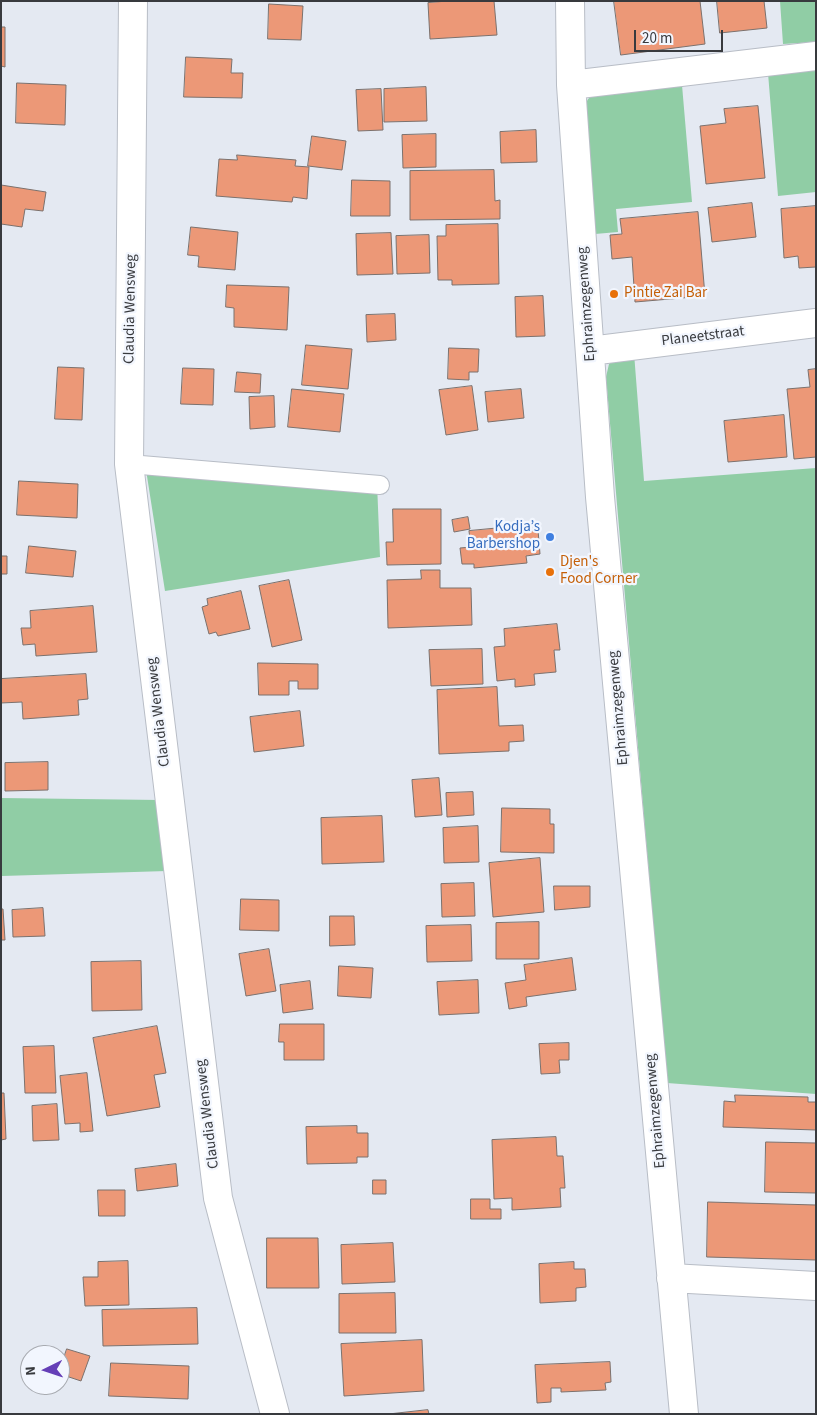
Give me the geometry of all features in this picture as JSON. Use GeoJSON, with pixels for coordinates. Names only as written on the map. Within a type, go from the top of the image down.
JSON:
{"type":"FeatureCollection","features":[{"type":"Feature","properties":{"kind":"street","name":"Claudia Wensweg"},"geometry":{"type":"LineString","coordinates":[[134,1],[129,464],[218,1198],[274,1414]]}},
{"type":"Feature","properties":{"kind":"street","name":"Ephraimzegenweg"},"geometry":{"type":"LineString","coordinates":[[570,1],[571,85],[600,497],[684,1414]]}},
{"type":"Feature","properties":{"kind":"street"},"geometry":{"type":"LineString","coordinates":[[571,85],[816,56]]}},
{"type":"Feature","properties":{"kind":"street","name":"Planeetstraat"},"geometry":{"type":"LineString","coordinates":[[590,350],[816,324]]}},
{"type":"Feature","properties":{"kind":"street"},"geometry":{"type":"LineString","coordinates":[[671,1278],[816,1286]]}},
{"type":"Feature","properties":{"kind":"lane"},"geometry":{"type":"LineString","coordinates":[[129,464],[380,485]]}},
{"type":"Feature","properties":{"kind":"green space"},"geometry":{"type":"Polygon","coordinates":[[[780,1],[816,1],[816,42],[783,44],[780,1]]]}},
{"type":"Feature","properties":{"kind":"green space"},"geometry":{"type":"Polygon","coordinates":[[[816,68],[816,192],[778,196],[768,73],[816,68]]]}},
{"type":"Feature","properties":{"kind":"green space"},"geometry":{"type":"Polygon","coordinates":[[[682,85],[692,202],[616,209],[618,232],[595,234],[585,105],[588,99],[592,96],[682,85]]]}},
{"type":"Feature","properties":{"kind":"green space"},"geometry":{"type":"Polygon","coordinates":[[[634,353],[644,481],[816,468],[816,1094],[667,1083],[606,377],[609,364],[619,357],[634,353]]]}},
{"type":"Feature","properties":{"kind":"green space"},"geometry":{"type":"Polygon","coordinates":[[[144,457],[377,483],[380,557],[165,591],[144,457]]]}},
{"type":"Feature","properties":{"kind":"green space"},"geometry":{"type":"Polygon","coordinates":[[[1,798],[160,800],[167,871],[2,876],[1,798]]]}},
{"type":"Feature","properties":{"kind":"building"},"geometry":{"type":"Polygon","coordinates":[[[494,1],[497,35],[430,39],[428,3],[494,1]]]}},
{"type":"Feature","properties":{"kind":"building"},"geometry":{"type":"Polygon","coordinates":[[[614,1],[700,1],[705,44],[621,55],[614,1]]]}},
{"type":"Feature","properties":{"kind":"building"},"geometry":{"type":"Polygon","coordinates":[[[717,1],[764,1],[767,28],[720,33],[717,1]]]}},
{"type":"Feature","properties":{"kind":"building"},"geometry":{"type":"Polygon","coordinates":[[[269,4],[303,6],[301,40],[268,39],[269,4]]]}},
{"type":"Feature","properties":{"kind":"building"},"geometry":{"type":"Polygon","coordinates":[[[1,27],[5,27],[5,67],[1,66],[1,27]]]}},
{"type":"Feature","properties":{"kind":"building"},"geometry":{"type":"Polygon","coordinates":[[[186,57],[232,59],[231,73],[243,73],[242,98],[184,97],[186,57]]]}},
{"type":"Feature","properties":{"kind":"building"},"geometry":{"type":"Polygon","coordinates":[[[17,83],[66,85],[65,125],[16,123],[17,83]]]}},
{"type":"Feature","properties":{"kind":"building"},"geometry":{"type":"Polygon","coordinates":[[[426,87],[427,121],[384,122],[384,89],[426,87]]]}},
{"type":"Feature","properties":{"kind":"building"},"geometry":{"type":"Polygon","coordinates":[[[381,89],[383,130],[358,131],[356,90],[381,89]]]}},
{"type":"Feature","properties":{"kind":"building"},"geometry":{"type":"Polygon","coordinates":[[[758,106],[765,178],[706,184],[700,126],[726,123],[724,109],[758,106]]]}},
{"type":"Feature","properties":{"kind":"building"},"geometry":{"type":"Polygon","coordinates":[[[536,130],[537,162],[501,163],[500,132],[536,130]]]}},
{"type":"Feature","properties":{"kind":"building"},"geometry":{"type":"Polygon","coordinates":[[[436,134],[436,167],[403,168],[402,135],[436,134]]]}},
{"type":"Feature","properties":{"kind":"building"},"geometry":{"type":"Polygon","coordinates":[[[312,136],[346,141],[342,170],[308,166],[312,136]]]}},
{"type":"Feature","properties":{"kind":"building"},"geometry":{"type":"Polygon","coordinates":[[[237,155],[296,160],[295,166],[309,167],[307,199],[293,197],[292,202],[216,196],[219,159],[237,160],[237,155]]]}},
{"type":"Feature","properties":{"kind":"building"},"geometry":{"type":"Polygon","coordinates":[[[494,170],[495,201],[500,200],[500,219],[410,220],[410,171],[494,170]]]}},
{"type":"Feature","properties":{"kind":"building"},"geometry":{"type":"Polygon","coordinates":[[[352,180],[390,181],[390,216],[351,216],[352,180]]]}},
{"type":"Feature","properties":{"kind":"building"},"geometry":{"type":"Polygon","coordinates":[[[1,185],[46,192],[43,211],[25,209],[22,227],[1,224],[1,185]]]}},
{"type":"Feature","properties":{"kind":"building"},"geometry":{"type":"Polygon","coordinates":[[[752,203],[756,237],[712,242],[708,208],[752,203]]]}},
{"type":"Feature","properties":{"kind":"building"},"geometry":{"type":"Polygon","coordinates":[[[816,206],[816,267],[799,268],[798,256],[784,258],[781,209],[816,206]]]}},
{"type":"Feature","properties":{"kind":"building"},"geometry":{"type":"Polygon","coordinates":[[[698,212],[705,296],[635,302],[632,257],[612,259],[610,235],[622,234],[620,219],[698,212]]]}},
{"type":"Feature","properties":{"kind":"building"},"geometry":{"type":"Polygon","coordinates":[[[498,224],[499,284],[452,285],[452,280],[438,280],[437,236],[446,236],[446,225],[498,224]]]}},
{"type":"Feature","properties":{"kind":"building"},"geometry":{"type":"Polygon","coordinates":[[[191,227],[238,232],[235,270],[198,267],[199,256],[188,255],[191,227]]]}},
{"type":"Feature","properties":{"kind":"building"},"geometry":{"type":"Polygon","coordinates":[[[391,233],[393,274],[357,275],[356,234],[391,233]]]}},
{"type":"Feature","properties":{"kind":"building"},"geometry":{"type":"Polygon","coordinates":[[[429,235],[430,273],[397,274],[396,236],[429,235]]]}},
{"type":"Feature","properties":{"kind":"building"},"geometry":{"type":"Polygon","coordinates":[[[227,285],[289,287],[287,330],[234,327],[234,308],[226,307],[227,285]]]}},
{"type":"Feature","properties":{"kind":"building"},"geometry":{"type":"Polygon","coordinates":[[[543,296],[545,336],[516,337],[515,297],[543,296]]]}},
{"type":"Feature","properties":{"kind":"building"},"geometry":{"type":"Polygon","coordinates":[[[395,314],[396,340],[367,342],[366,315],[395,314]]]}},
{"type":"Feature","properties":{"kind":"building"},"geometry":{"type":"Polygon","coordinates":[[[306,345],[352,349],[348,389],[302,385],[306,345]]]}},
{"type":"Feature","properties":{"kind":"building"},"geometry":{"type":"Polygon","coordinates":[[[449,348],[479,349],[478,372],[469,372],[469,380],[448,379],[449,348]]]}},
{"type":"Feature","properties":{"kind":"building"},"geometry":{"type":"Polygon","coordinates":[[[58,367],[84,368],[82,420],[55,419],[58,367]]]}},
{"type":"Feature","properties":{"kind":"building"},"geometry":{"type":"Polygon","coordinates":[[[183,368],[214,369],[213,405],[181,404],[183,368]]]}},
{"type":"Feature","properties":{"kind":"building"},"geometry":{"type":"Polygon","coordinates":[[[816,369],[816,457],[794,459],[787,389],[810,387],[808,370],[816,369]]]}},
{"type":"Feature","properties":{"kind":"building"},"geometry":{"type":"Polygon","coordinates":[[[237,372],[261,374],[260,393],[235,392],[237,372]]]}},
{"type":"Feature","properties":{"kind":"building"},"geometry":{"type":"Polygon","coordinates":[[[472,386],[478,430],[446,435],[439,390],[472,386]]]}},
{"type":"Feature","properties":{"kind":"building"},"geometry":{"type":"Polygon","coordinates":[[[292,389],[344,394],[340,432],[288,427],[292,389]]]}},
{"type":"Feature","properties":{"kind":"building"},"geometry":{"type":"Polygon","coordinates":[[[521,389],[524,418],[488,422],[485,392],[521,389]]]}},
{"type":"Feature","properties":{"kind":"building"},"geometry":{"type":"Polygon","coordinates":[[[274,396],[275,427],[250,429],[249,397],[274,396]]]}},
{"type":"Feature","properties":{"kind":"building"},"geometry":{"type":"Polygon","coordinates":[[[784,415],[787,457],[728,462],[724,421],[784,415]]]}},
{"type":"Feature","properties":{"kind":"building"},"geometry":{"type":"Polygon","coordinates":[[[19,481],[78,484],[77,518],[17,515],[19,481]]]}},
{"type":"Feature","properties":{"kind":"building"},"geometry":{"type":"Polygon","coordinates":[[[393,509],[441,509],[441,564],[387,565],[386,542],[393,542],[393,509]]]}},
{"type":"Feature","properties":{"kind":"building"},"geometry":{"type":"Polygon","coordinates":[[[468,517],[470,529],[454,532],[452,520],[468,517]]]}},
{"type":"Feature","properties":{"kind":"building"},"geometry":{"type":"Polygon","coordinates":[[[522,526],[523,532],[538,530],[540,554],[526,556],[527,563],[474,568],[474,564],[462,564],[460,548],[471,547],[469,531],[522,526]]]}},
{"type":"Feature","properties":{"kind":"building"},"geometry":{"type":"Polygon","coordinates":[[[29,546],[76,551],[73,577],[26,573],[29,546]]]}},
{"type":"Feature","properties":{"kind":"building"},"geometry":{"type":"Polygon","coordinates":[[[1,556],[7,556],[7,574],[1,574],[1,556]]]}},
{"type":"Feature","properties":{"kind":"building"},"geometry":{"type":"Polygon","coordinates":[[[421,570],[440,570],[440,588],[471,588],[472,625],[388,628],[387,580],[421,579],[421,570]]]}},
{"type":"Feature","properties":{"kind":"building"},"geometry":{"type":"Polygon","coordinates":[[[289,580],[302,640],[272,647],[259,586],[289,580]]]}},
{"type":"Feature","properties":{"kind":"building"},"geometry":{"type":"Polygon","coordinates":[[[241,591],[250,629],[218,636],[216,632],[209,634],[202,607],[208,605],[207,599],[241,591]]]}},
{"type":"Feature","properties":{"kind":"building"},"geometry":{"type":"Polygon","coordinates":[[[93,606],[97,652],[36,656],[35,644],[23,645],[21,628],[31,628],[30,611],[93,606]]]}},
{"type":"Feature","properties":{"kind":"building"},"geometry":{"type":"Polygon","coordinates":[[[557,624],[560,650],[554,650],[556,672],[534,674],[535,685],[515,687],[515,679],[497,681],[494,647],[505,646],[504,629],[557,624]]]}},
{"type":"Feature","properties":{"kind":"building"},"geometry":{"type":"Polygon","coordinates":[[[482,649],[483,684],[431,686],[429,650],[482,649]]]}},
{"type":"Feature","properties":{"kind":"building"},"geometry":{"type":"Polygon","coordinates":[[[258,663],[318,664],[318,689],[298,689],[298,681],[289,681],[289,695],[259,695],[258,663]]]}},
{"type":"Feature","properties":{"kind":"building"},"geometry":{"type":"Polygon","coordinates":[[[86,674],[88,699],[78,700],[79,715],[23,719],[22,702],[1,703],[1,679],[86,674]]]}},
{"type":"Feature","properties":{"kind":"building"},"geometry":{"type":"Polygon","coordinates":[[[497,687],[499,726],[523,725],[524,741],[509,742],[509,751],[439,754],[437,690],[497,687]]]}},
{"type":"Feature","properties":{"kind":"building"},"geometry":{"type":"Polygon","coordinates":[[[300,711],[304,746],[254,752],[250,717],[300,711]]]}},
{"type":"Feature","properties":{"kind":"building"},"geometry":{"type":"Polygon","coordinates":[[[48,762],[48,790],[5,791],[5,763],[48,762]]]}},
{"type":"Feature","properties":{"kind":"building"},"geometry":{"type":"Polygon","coordinates":[[[439,778],[442,815],[415,817],[412,780],[439,778]]]}},
{"type":"Feature","properties":{"kind":"building"},"geometry":{"type":"Polygon","coordinates":[[[473,792],[474,815],[447,817],[446,793],[473,792]]]}},
{"type":"Feature","properties":{"kind":"building"},"geometry":{"type":"Polygon","coordinates":[[[502,808],[550,809],[550,824],[554,824],[554,853],[501,852],[502,808]]]}},
{"type":"Feature","properties":{"kind":"building"},"geometry":{"type":"Polygon","coordinates":[[[382,816],[384,862],[322,864],[321,818],[382,816]]]}},
{"type":"Feature","properties":{"kind":"building"},"geometry":{"type":"Polygon","coordinates":[[[478,826],[479,862],[444,863],[443,828],[478,826]]]}},
{"type":"Feature","properties":{"kind":"building"},"geometry":{"type":"Polygon","coordinates":[[[540,858],[544,912],[493,917],[489,863],[540,858]]]}},
{"type":"Feature","properties":{"kind":"building"},"geometry":{"type":"Polygon","coordinates":[[[474,883],[475,916],[442,917],[441,884],[474,883]]]}},
{"type":"Feature","properties":{"kind":"building"},"geometry":{"type":"Polygon","coordinates":[[[554,886],[590,886],[590,907],[555,910],[554,886]]]}},
{"type":"Feature","properties":{"kind":"building"},"geometry":{"type":"Polygon","coordinates":[[[241,899],[279,900],[279,931],[240,930],[241,899]]]}},
{"type":"Feature","properties":{"kind":"building"},"geometry":{"type":"Polygon","coordinates":[[[43,908],[45,936],[13,937],[12,910],[43,908]]]}},
{"type":"Feature","properties":{"kind":"building"},"geometry":{"type":"Polygon","coordinates":[[[1,909],[3,909],[5,940],[1,940],[1,909]]]}},
{"type":"Feature","properties":{"kind":"building"},"geometry":{"type":"Polygon","coordinates":[[[330,916],[354,916],[355,945],[330,946],[330,916]]]}},
{"type":"Feature","properties":{"kind":"building"},"geometry":{"type":"Polygon","coordinates":[[[539,922],[539,959],[496,959],[496,923],[539,922]]]}},
{"type":"Feature","properties":{"kind":"building"},"geometry":{"type":"Polygon","coordinates":[[[471,925],[472,961],[427,962],[426,926],[471,925]]]}},
{"type":"Feature","properties":{"kind":"building"},"geometry":{"type":"Polygon","coordinates":[[[269,949],[276,991],[246,996],[239,954],[269,949]]]}},
{"type":"Feature","properties":{"kind":"building"},"geometry":{"type":"Polygon","coordinates":[[[572,958],[576,990],[526,997],[527,1006],[509,1009],[505,983],[526,980],[524,965],[572,958]]]}},
{"type":"Feature","properties":{"kind":"building"},"geometry":{"type":"Polygon","coordinates":[[[141,961],[142,1010],[92,1011],[91,962],[141,961]]]}},
{"type":"Feature","properties":{"kind":"building"},"geometry":{"type":"Polygon","coordinates":[[[339,966],[373,968],[371,998],[338,996],[339,966]]]}},
{"type":"Feature","properties":{"kind":"building"},"geometry":{"type":"Polygon","coordinates":[[[478,980],[479,1013],[439,1015],[437,982],[478,980]]]}},
{"type":"Feature","properties":{"kind":"building"},"geometry":{"type":"Polygon","coordinates":[[[310,981],[313,1009],[283,1013],[280,985],[310,981]]]}},
{"type":"Feature","properties":{"kind":"building"},"geometry":{"type":"Polygon","coordinates":[[[280,1024],[324,1024],[324,1060],[284,1060],[284,1042],[279,1042],[280,1024]]]}},
{"type":"Feature","properties":{"kind":"building"},"geometry":{"type":"Polygon","coordinates":[[[157,1026],[166,1073],[154,1075],[160,1107],[107,1116],[93,1038],[157,1026]]]}},
{"type":"Feature","properties":{"kind":"building"},"geometry":{"type":"Polygon","coordinates":[[[569,1043],[569,1060],[559,1060],[560,1073],[541,1074],[539,1044],[569,1043]]]}},
{"type":"Feature","properties":{"kind":"building"},"geometry":{"type":"Polygon","coordinates":[[[54,1046],[56,1093],[25,1093],[23,1047],[54,1046]]]}},
{"type":"Feature","properties":{"kind":"building"},"geometry":{"type":"Polygon","coordinates":[[[87,1073],[93,1131],[80,1132],[80,1123],[65,1124],[60,1076],[87,1073]]]}},
{"type":"Feature","properties":{"kind":"building"},"geometry":{"type":"Polygon","coordinates":[[[1,1093],[4,1093],[6,1139],[1,1140],[1,1093]]]}},
{"type":"Feature","properties":{"kind":"building"},"geometry":{"type":"Polygon","coordinates":[[[735,1095],[808,1097],[808,1102],[816,1102],[816,1130],[723,1127],[724,1101],[735,1102],[735,1095]]]}},
{"type":"Feature","properties":{"kind":"building"},"geometry":{"type":"Polygon","coordinates":[[[57,1104],[59,1140],[33,1141],[32,1106],[57,1104]]]}},
{"type":"Feature","properties":{"kind":"building"},"geometry":{"type":"Polygon","coordinates":[[[357,1126],[357,1133],[368,1133],[368,1157],[357,1157],[357,1163],[307,1164],[306,1127],[357,1126]]]}},
{"type":"Feature","properties":{"kind":"building"},"geometry":{"type":"Polygon","coordinates":[[[556,1137],[557,1156],[563,1156],[565,1188],[560,1188],[561,1207],[512,1210],[512,1198],[494,1199],[492,1140],[556,1137]]]}},
{"type":"Feature","properties":{"kind":"building"},"geometry":{"type":"Polygon","coordinates":[[[766,1142],[816,1143],[816,1193],[765,1192],[766,1142]]]}},
{"type":"Feature","properties":{"kind":"building"},"geometry":{"type":"Polygon","coordinates":[[[176,1164],[178,1186],[137,1191],[135,1169],[176,1164]]]}},
{"type":"Feature","properties":{"kind":"building"},"geometry":{"type":"Polygon","coordinates":[[[373,1180],[386,1180],[386,1194],[373,1194],[373,1180]]]}},
{"type":"Feature","properties":{"kind":"building"},"geometry":{"type":"Polygon","coordinates":[[[98,1190],[125,1190],[125,1216],[99,1216],[98,1190]]]}},
{"type":"Feature","properties":{"kind":"building"},"geometry":{"type":"Polygon","coordinates":[[[471,1199],[490,1199],[490,1209],[501,1209],[501,1219],[471,1219],[471,1199]]]}},
{"type":"Feature","properties":{"kind":"building"},"geometry":{"type":"Polygon","coordinates":[[[708,1202],[816,1205],[816,1260],[707,1257],[708,1202]]]}},
{"type":"Feature","properties":{"kind":"building"},"geometry":{"type":"Polygon","coordinates":[[[267,1238],[318,1238],[319,1288],[267,1288],[267,1238]]]}},
{"type":"Feature","properties":{"kind":"building"},"geometry":{"type":"Polygon","coordinates":[[[393,1243],[395,1282],[342,1284],[341,1245],[393,1243]]]}},
{"type":"Feature","properties":{"kind":"building"},"geometry":{"type":"Polygon","coordinates":[[[128,1261],[129,1305],[85,1306],[83,1277],[98,1277],[98,1262],[128,1261]]]}},
{"type":"Feature","properties":{"kind":"building"},"geometry":{"type":"Polygon","coordinates":[[[574,1262],[574,1269],[585,1269],[586,1287],[576,1288],[576,1301],[540,1303],[539,1264],[574,1262]]]}},
{"type":"Feature","properties":{"kind":"building"},"geometry":{"type":"Polygon","coordinates":[[[395,1293],[396,1333],[339,1333],[339,1294],[395,1293]]]}},
{"type":"Feature","properties":{"kind":"building"},"geometry":{"type":"Polygon","coordinates":[[[197,1308],[198,1344],[103,1346],[102,1310],[197,1308]]]}},
{"type":"Feature","properties":{"kind":"building"},"geometry":{"type":"Polygon","coordinates":[[[422,1340],[424,1391],[344,1396],[341,1344],[422,1340]]]}},
{"type":"Feature","properties":{"kind":"building"},"geometry":{"type":"Polygon","coordinates":[[[70,1350],[90,1356],[81,1381],[70,1377],[70,1350]]]}},
{"type":"Feature","properties":{"kind":"building"},"geometry":{"type":"Polygon","coordinates":[[[610,1362],[611,1382],[605,1383],[606,1390],[561,1392],[561,1388],[551,1388],[551,1402],[537,1403],[535,1365],[610,1362]]]}},
{"type":"Feature","properties":{"kind":"building"},"geometry":{"type":"Polygon","coordinates":[[[111,1363],[189,1366],[188,1399],[109,1396],[111,1363]]]}},
{"type":"Feature","properties":{"kind":"building"},"geometry":{"type":"Polygon","coordinates":[[[428,1410],[429,1414],[389,1414],[428,1410]]]}},
{"type":"Feature","properties":{"kind":"place","name":"Pintie Zai Bar"},"geometry":{"type":"Point","coordinates":[614,294]}},
{"type":"Feature","properties":{"kind":"place","name":"Kodja’s Barbershop"},"geometry":{"type":"Point","coordinates":[550,537]}},
{"type":"Feature","properties":{"kind":"place","name":"Djen's Food Corner"},"geometry":{"type":"Point","coordinates":[550,572]}}]}
